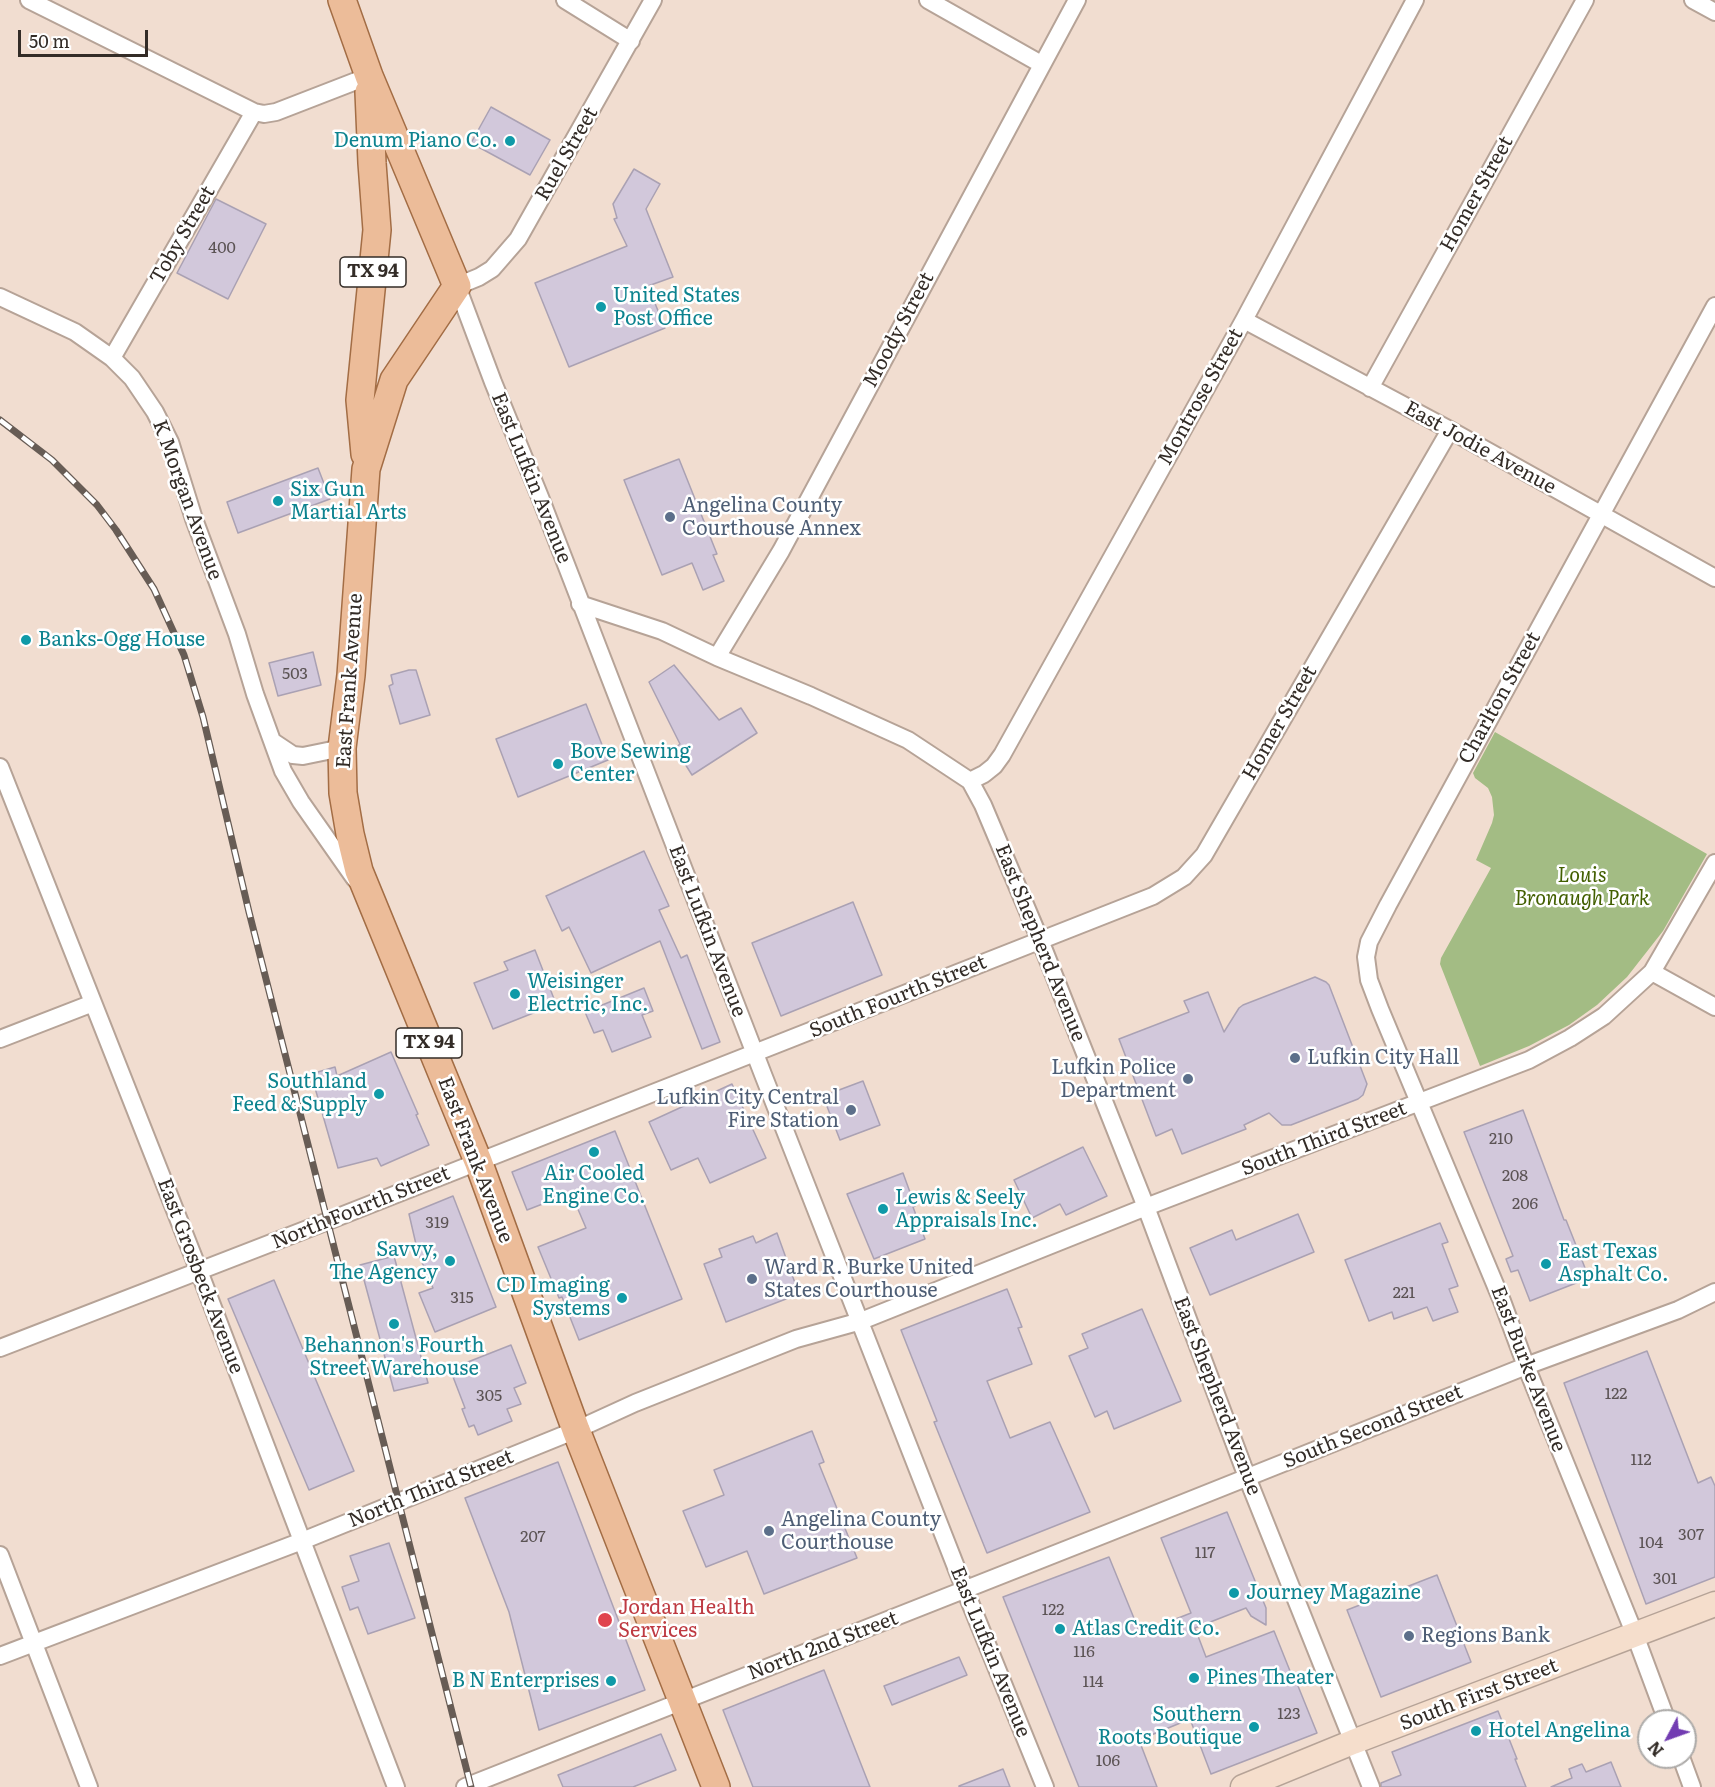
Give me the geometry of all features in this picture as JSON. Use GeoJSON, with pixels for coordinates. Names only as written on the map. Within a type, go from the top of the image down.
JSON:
{"type":"FeatureCollection","features":[{"type":"Feature","properties":{"kind":"main road","name":"East Lufkin Avenue"},"geometry":{"type":"LineString","coordinates":[[342,0],[369,76],[457,286]]}},
{"type":"Feature","properties":{"kind":"main road","name":"East Lufkin Avenue"},"geometry":{"type":"LineString","coordinates":[[366,469],[360,400],[377,231],[369,76]]}},
{"type":"Feature","properties":{"kind":"main road","name":"East Frank Avenue"},"geometry":{"type":"LineString","coordinates":[[457,286],[394,380],[366,469],[351,675],[342,748],[343,793],[350,834],[359,871],[478,1161],[576,1430],[716,1787]]}},
{"type":"Feature","properties":{"kind":"main road","name":"South First Street"},"geometry":{"type":"LineString","coordinates":[[1243,1787],[1715,1604]]}},
{"type":"Feature","properties":{"kind":"street"},"geometry":{"type":"LineString","coordinates":[[29,0],[254,112],[264,114],[276,112],[369,76]]}},
{"type":"Feature","properties":{"kind":"street"},"geometry":{"type":"LineString","coordinates":[[59,15],[67,0]]}},
{"type":"Feature","properties":{"kind":"street"},"geometry":{"type":"LineString","coordinates":[[566,0],[632,41]]}},
{"type":"Feature","properties":{"kind":"street","name":"Ruel Street"},"geometry":{"type":"LineString","coordinates":[[457,286],[492,269],[518,239],[654,0]]}},
{"type":"Feature","properties":{"kind":"street"},"geometry":{"type":"LineString","coordinates":[[928,0],[1041,64]]}},
{"type":"Feature","properties":{"kind":"street","name":"Moody Street"},"geometry":{"type":"LineString","coordinates":[[717,657],[781,551],[1077,0]]}},
{"type":"Feature","properties":{"kind":"street","name":"Montrose Street"},"geometry":{"type":"LineString","coordinates":[[970,781],[994,766],[1002,754],[1244,320],[1415,0]]}},
{"type":"Feature","properties":{"kind":"street","name":"Homer Street"},"geometry":{"type":"LineString","coordinates":[[1370,388],[1585,0]]}},
{"type":"Feature","properties":{"kind":"street"},"geometry":{"type":"LineString","coordinates":[[1693,0],[1715,12]]}},
{"type":"Feature","properties":{"kind":"street","name":"Toby Street"},"geometry":{"type":"LineString","coordinates":[[112,358],[254,112]]}},
{"type":"Feature","properties":{"kind":"street","name":"East Lufkin Avenue"},"geometry":{"type":"LineString","coordinates":[[457,286],[804,1180],[1045,1787]]}},
{"type":"Feature","properties":{"kind":"street","name":"K Morgan Avenue"},"geometry":{"type":"LineString","coordinates":[[0,297],[75,332],[112,358],[132,378],[155,412],[170,442],[194,519],[237,634],[283,771],[301,802],[374,907]]}},
{"type":"Feature","properties":{"kind":"street","name":"Charlton Street"},"geometry":{"type":"LineString","coordinates":[[1420,1103],[1369,980],[1366,957],[1369,942],[1715,306]]}},
{"type":"Feature","properties":{"kind":"street","name":"East Jodie Avenue"},"geometry":{"type":"LineString","coordinates":[[1244,320],[1450,430],[1715,578]]}},
{"type":"Feature","properties":{"kind":"street","name":"Homer Street"},"geometry":{"type":"LineString","coordinates":[[1040,940],[1153,896],[1184,876],[1204,855],[1450,430]]}},
{"type":"Feature","properties":{"kind":"street","name":"East Shepherd Avenue"},"geometry":{"type":"LineString","coordinates":[[580,604],[662,631],[908,740],[970,781],[983,805],[1040,940],[1146,1208],[1247,1477],[1371,1787]]}},
{"type":"Feature","properties":{"kind":"street"},"geometry":{"type":"LineString","coordinates":[[271,740],[293,755],[303,756],[342,748]]}},
{"type":"Feature","properties":{"kind":"street","name":"East Grosbeck Avenue"},"geometry":{"type":"LineString","coordinates":[[0,767],[200,1271],[396,1787]]}},
{"type":"Feature","properties":{"kind":"street","name":"South Third Street"},"geometry":{"type":"LineString","coordinates":[[861,1321],[1528,1060],[1570,1038],[1604,1016],[1652,972],[1715,863]]}},
{"type":"Feature","properties":{"kind":"street","name":"South Fourth Street"},"geometry":{"type":"LineString","coordinates":[[755,1054],[1040,940]]}},
{"type":"Feature","properties":{"kind":"street"},"geometry":{"type":"LineString","coordinates":[[1652,972],[1715,1007]]}},
{"type":"Feature","properties":{"kind":"street"},"geometry":{"type":"LineString","coordinates":[[0,1039],[93,1004]]}},
{"type":"Feature","properties":{"kind":"street","name":"North Fourth Street"},"geometry":{"type":"LineString","coordinates":[[0,1348],[755,1054]]}},
{"type":"Feature","properties":{"kind":"street","name":"East Burke Avenue"},"geometry":{"type":"LineString","coordinates":[[1420,1103],[1502,1300],[1663,1709]]}},
{"type":"Feature","properties":{"kind":"street","name":"South Second Street"},"geometry":{"type":"LineString","coordinates":[[965,1590],[1526,1366],[1678,1310],[1715,1292]]}},
{"type":"Feature","properties":{"kind":"street","name":"North Third Street"},"geometry":{"type":"LineString","coordinates":[[0,1656],[302,1541],[796,1339],[861,1321]]}},
{"type":"Feature","properties":{"kind":"street"},"geometry":{"type":"LineString","coordinates":[[0,1555],[89,1787]]}},
{"type":"Feature","properties":{"kind":"street","name":"North 2nd Street"},"geometry":{"type":"LineString","coordinates":[[465,1787],[965,1590]]}},
{"type":"Feature","properties":{"kind":"street"},"geometry":{"type":"LineString","coordinates":[[1685,1769],[1692,1787]]}},
{"type":"Feature","properties":{"kind":"green space","name":"Louis Bronaugh Park"},"geometry":{"type":"Polygon","coordinates":[[[1495,732],[1707,854],[1663,931],[1627,977],[1597,1005],[1569,1025],[1529,1046],[1480,1066],[1440,964],[1441,958],[1491,868],[1476,860],[1492,823],[1494,815],[1492,797],[1488,788],[1475,778],[1473,773],[1495,732]]]}},
{"type":"Feature","properties":{"kind":"building","name":"Denum Piano Co."},"geometry":{"type":"Polygon","coordinates":[[[491,107],[550,140],[530,175],[471,143],[491,107]]]}},
{"type":"Feature","properties":{"kind":"building","name":"United States Post Office"},"geometry":{"type":"Polygon","coordinates":[[[634,169],[660,184],[646,209],[673,277],[648,286],[665,328],[569,367],[535,283],[627,246],[614,219],[617,218],[613,204],[634,169]]]}},
{"type":"Feature","properties":{"kind":"building"},"geometry":{"type":"Polygon","coordinates":[[[216,199],[266,224],[228,299],[177,273],[216,199]]]}},
{"type":"Feature","properties":{"kind":"building","name":"Angelina County Courthouse Annex"},"geometry":{"type":"Polygon","coordinates":[[[679,459],[717,554],[713,555],[724,581],[703,590],[692,563],[662,575],[624,480],[679,459]]]}},
{"type":"Feature","properties":{"kind":"building","name":"Six Gun Martial Arts"},"geometry":{"type":"Polygon","coordinates":[[[318,468],[330,499],[238,533],[227,502],[318,468]]]}},
{"type":"Feature","properties":{"kind":"building"},"geometry":{"type":"Polygon","coordinates":[[[313,652],[321,685],[278,696],[269,663],[313,652]]]}},
{"type":"Feature","properties":{"kind":"building"},"geometry":{"type":"Polygon","coordinates":[[[674,665],[719,720],[741,708],[757,733],[692,775],[675,748],[680,744],[649,682],[674,665]]]}},
{"type":"Feature","properties":{"kind":"building"},"geometry":{"type":"Polygon","coordinates":[[[416,670],[430,715],[400,724],[389,686],[393,684],[391,675],[416,670]]]}},
{"type":"Feature","properties":{"kind":"building"},"geometry":{"type":"Polygon","coordinates":[[[586,704],[608,760],[518,797],[496,739],[586,704]]]}},
{"type":"Feature","properties":{"kind":"building"},"geometry":{"type":"Polygon","coordinates":[[[644,851],[669,906],[659,910],[681,958],[687,955],[720,1042],[702,1049],[660,941],[591,973],[569,927],[562,931],[546,896],[644,851]]]}},
{"type":"Feature","properties":{"kind":"building"},"geometry":{"type":"Polygon","coordinates":[[[853,902],[882,975],[781,1016],[752,943],[853,902]]]}},
{"type":"Feature","properties":{"kind":"building","name":"Weisinger Electric, Inc."},"geometry":{"type":"Polygon","coordinates":[[[535,950],[556,1004],[493,1029],[474,983],[508,970],[504,962],[535,950]]]}},
{"type":"Feature","properties":{"kind":"building"},"geometry":{"type":"Polygon","coordinates":[[[1315,977],[1329,985],[1367,1084],[1363,1095],[1291,1125],[1282,1125],[1269,1113],[1244,1125],[1246,1129],[1182,1154],[1172,1129],[1156,1136],[1119,1039],[1189,1012],[1184,1001],[1208,992],[1224,1032],[1243,1005],[1315,977]]]}},
{"type":"Feature","properties":{"kind":"building"},"geometry":{"type":"Polygon","coordinates":[[[644,988],[653,1011],[642,1015],[651,1037],[612,1052],[603,1030],[594,1033],[585,1012],[644,988]]]}},
{"type":"Feature","properties":{"kind":"building","name":"Southland Feed & Supply"},"geometry":{"type":"Polygon","coordinates":[[[391,1052],[429,1145],[381,1166],[377,1158],[338,1168],[311,1074],[335,1067],[337,1076],[391,1052]]]}},
{"type":"Feature","properties":{"kind":"building","name":"Lufkin City Central Fire Station"},"geometry":{"type":"Polygon","coordinates":[[[863,1081],[880,1125],[840,1140],[823,1096],[863,1081]]]}},
{"type":"Feature","properties":{"kind":"building"},"geometry":{"type":"Polygon","coordinates":[[[732,1084],[766,1158],[710,1183],[698,1158],[671,1170],[649,1122],[732,1084]]]}},
{"type":"Feature","properties":{"kind":"building"},"geometry":{"type":"Polygon","coordinates":[[[1523,1110],[1564,1220],[1566,1220],[1589,1278],[1530,1301],[1518,1270],[1511,1272],[1506,1259],[1513,1256],[1464,1132],[1523,1110]]]}},
{"type":"Feature","properties":{"kind":"building"},"geometry":{"type":"Polygon","coordinates":[[[615,1131],[682,1299],[579,1340],[538,1247],[586,1228],[571,1193],[527,1210],[512,1172],[615,1131]]]}},
{"type":"Feature","properties":{"kind":"building"},"geometry":{"type":"Polygon","coordinates":[[[1083,1147],[1107,1196],[1066,1215],[1060,1204],[1032,1218],[1014,1180],[1083,1147]]]}},
{"type":"Feature","properties":{"kind":"building"},"geometry":{"type":"Polygon","coordinates":[[[903,1173],[925,1239],[874,1259],[847,1194],[903,1173]]]}},
{"type":"Feature","properties":{"kind":"building"},"geometry":{"type":"Polygon","coordinates":[[[453,1196],[496,1307],[435,1332],[419,1293],[433,1288],[418,1253],[409,1214],[453,1196]]]}},
{"type":"Feature","properties":{"kind":"building"},"geometry":{"type":"Polygon","coordinates":[[[1298,1214],[1314,1252],[1210,1295],[1190,1248],[1232,1230],[1236,1240],[1298,1214]]]}},
{"type":"Feature","properties":{"kind":"building"},"geometry":{"type":"Polygon","coordinates":[[[1440,1223],[1448,1242],[1442,1244],[1458,1286],[1449,1289],[1458,1312],[1433,1321],[1427,1307],[1394,1319],[1392,1312],[1369,1321],[1345,1260],[1440,1223]]]}},
{"type":"Feature","properties":{"kind":"building","name":"Ward R. Burke United States Courthouse"},"geometry":{"type":"Polygon","coordinates":[[[777,1233],[799,1294],[726,1322],[704,1264],[722,1257],[719,1249],[753,1236],[756,1243],[777,1233]]]}},
{"type":"Feature","properties":{"kind":"building","name":"Behannon's Fourth Street Warehouse"},"geometry":{"type":"Polygon","coordinates":[[[394,1256],[428,1383],[394,1391],[360,1265],[394,1256]]]}},
{"type":"Feature","properties":{"kind":"building"},"geometry":{"type":"Polygon","coordinates":[[[274,1280],[354,1471],[309,1490],[228,1299],[274,1280]]]}},
{"type":"Feature","properties":{"kind":"building"},"geometry":{"type":"Polygon","coordinates":[[[1007,1289],[1022,1327],[1018,1328],[1032,1364],[987,1381],[1010,1438],[1050,1422],[1090,1512],[987,1553],[934,1422],[937,1421],[901,1330],[1007,1289]]]}},
{"type":"Feature","properties":{"kind":"building"},"geometry":{"type":"Polygon","coordinates":[[[1142,1309],[1181,1401],[1114,1429],[1107,1411],[1095,1417],[1069,1356],[1088,1348],[1082,1334],[1142,1309]]]}},
{"type":"Feature","properties":{"kind":"building"},"geometry":{"type":"Polygon","coordinates":[[[511,1345],[526,1383],[514,1388],[521,1404],[507,1409],[512,1421],[478,1435],[474,1425],[469,1427],[462,1409],[465,1408],[450,1369],[511,1345]]]}},
{"type":"Feature","properties":{"kind":"building"},"geometry":{"type":"Polygon","coordinates":[[[1647,1351],[1698,1483],[1711,1477],[1715,1486],[1715,1577],[1646,1604],[1564,1383],[1647,1351]]]}},
{"type":"Feature","properties":{"kind":"building","name":"Angelina County Courthouse"},"geometry":{"type":"Polygon","coordinates":[[[812,1431],[824,1462],[819,1464],[857,1558],[764,1594],[747,1551],[706,1567],[683,1511],[724,1495],[714,1470],[812,1431]]]}},
{"type":"Feature","properties":{"kind":"building"},"geometry":{"type":"Polygon","coordinates":[[[558,1462],[645,1690],[539,1730],[509,1612],[465,1498],[558,1462]]]}},
{"type":"Feature","properties":{"kind":"building"},"geometry":{"type":"Polygon","coordinates":[[[1227,1512],[1266,1608],[1266,1625],[1251,1616],[1246,1608],[1195,1628],[1206,1657],[1274,1631],[1317,1733],[1211,1774],[1190,1719],[1139,1740],[1157,1787],[1079,1787],[1003,1597],[1109,1557],[1140,1633],[1191,1613],[1161,1538],[1227,1512]]]}},
{"type":"Feature","properties":{"kind":"building"},"geometry":{"type":"Polygon","coordinates":[[[389,1543],[415,1618],[368,1634],[358,1607],[350,1610],[342,1587],[359,1581],[350,1556],[389,1543]]]}},
{"type":"Feature","properties":{"kind":"building","name":"Regions Bank"},"geometry":{"type":"Polygon","coordinates":[[[1437,1575],[1471,1662],[1381,1697],[1347,1610],[1437,1575]]]}},
{"type":"Feature","properties":{"kind":"building"},"geometry":{"type":"Polygon","coordinates":[[[959,1657],[967,1675],[892,1705],[884,1686],[959,1657]]]}},
{"type":"Feature","properties":{"kind":"building"},"geometry":{"type":"Polygon","coordinates":[[[824,1670],[870,1787],[753,1787],[723,1710],[824,1670]]]}},
{"type":"Feature","properties":{"kind":"building","name":"Hotel Angelina"},"geometry":{"type":"Polygon","coordinates":[[[1498,1711],[1526,1787],[1381,1787],[1381,1783],[1401,1775],[1392,1752],[1498,1711]]]}},
{"type":"Feature","properties":{"kind":"building"},"geometry":{"type":"Polygon","coordinates":[[[661,1734],[676,1770],[633,1787],[563,1787],[558,1775],[661,1734]]]}},
{"type":"Feature","properties":{"kind":"building"},"geometry":{"type":"Polygon","coordinates":[[[1611,1762],[1621,1787],[1551,1787],[1572,1778],[1569,1769],[1582,1764],[1586,1772],[1611,1762]]]}},
{"type":"Feature","properties":{"kind":"building"},"geometry":{"type":"Polygon","coordinates":[[[1003,1769],[1010,1787],[959,1787],[959,1786],[1003,1769]]]}},
{"type":"Feature","properties":{"kind":"railway"},"geometry":{"type":"LineString","coordinates":[[0,420],[52,460],[97,505],[154,589],[184,655],[203,717],[249,912],[471,1787]]}},
{"type":"Feature","properties":{"kind":"place","name":"Denum Piano Co."},"geometry":{"type":"Point","coordinates":[510,141]}},
{"type":"Feature","properties":{"kind":"place","name":"United States Post Office"},"geometry":{"type":"Point","coordinates":[601,307]}},
{"type":"Feature","properties":{"kind":"place","name":"Six Gun Martial Arts"},"geometry":{"type":"Point","coordinates":[278,501]}},
{"type":"Feature","properties":{"kind":"place","name":"Angelina County Courthouse Annex"},"geometry":{"type":"Point","coordinates":[670,517]}},
{"type":"Feature","properties":{"kind":"place","name":"Banks-Ogg House"},"geometry":{"type":"Point","coordinates":[26,640]}},
{"type":"Feature","properties":{"kind":"place","name":"Bove Sewing Center"},"geometry":{"type":"Point","coordinates":[558,764]}},
{"type":"Feature","properties":{"kind":"place","name":"Weisinger Electric, Inc."},"geometry":{"type":"Point","coordinates":[515,994]}},
{"type":"Feature","properties":{"kind":"place","name":"Lufkin City Hall"},"geometry":{"type":"Point","coordinates":[1295,1058]}},
{"type":"Feature","properties":{"kind":"place","name":"Lufkin Police Department"},"geometry":{"type":"Point","coordinates":[1188,1079]}},
{"type":"Feature","properties":{"kind":"place","name":"Southland Feed & Supply"},"geometry":{"type":"Point","coordinates":[379,1094]}},
{"type":"Feature","properties":{"kind":"place","name":"Lufkin City Central Fire Station"},"geometry":{"type":"Point","coordinates":[851,1110]}},
{"type":"Feature","properties":{"kind":"place","name":"Air Cooled Engine Co."},"geometry":{"type":"Point","coordinates":[594,1152]}},
{"type":"Feature","properties":{"kind":"place","name":"Lewis & Seely Appraisals Inc."},"geometry":{"type":"Point","coordinates":[883,1209]}},
{"type":"Feature","properties":{"kind":"place","name":"Savvy, The Agency"},"geometry":{"type":"Point","coordinates":[450,1261]}},
{"type":"Feature","properties":{"kind":"place","name":"East Texas Asphalt Co."},"geometry":{"type":"Point","coordinates":[1546,1264]}},
{"type":"Feature","properties":{"kind":"place","name":"Ward R. Burke United States Courthouse"},"geometry":{"type":"Point","coordinates":[752,1279]}},
{"type":"Feature","properties":{"kind":"place","name":"CD Imaging Systems"},"geometry":{"type":"Point","coordinates":[622,1298]}},
{"type":"Feature","properties":{"kind":"place","name":"Behannon's Fourth Street Warehouse"},"geometry":{"type":"Point","coordinates":[394,1324]}},
{"type":"Feature","properties":{"kind":"place","name":"Angelina County Courthouse"},"geometry":{"type":"Point","coordinates":[769,1531]}},
{"type":"Feature","properties":{"kind":"place","name":"Journey Magazine"},"geometry":{"type":"Point","coordinates":[1234,1593]}},
{"type":"Feature","properties":{"kind":"place","name":"Jordan Health Services"},"geometry":{"type":"Point","coordinates":[605,1620]}},
{"type":"Feature","properties":{"kind":"place","name":"Atlas Credit Co."},"geometry":{"type":"Point","coordinates":[1060,1629]}},
{"type":"Feature","properties":{"kind":"place","name":"Regions Bank"},"geometry":{"type":"Point","coordinates":[1409,1636]}},
{"type":"Feature","properties":{"kind":"place","name":"Pines Theater"},"geometry":{"type":"Point","coordinates":[1194,1678]}},
{"type":"Feature","properties":{"kind":"place","name":"B N Enterprises"},"geometry":{"type":"Point","coordinates":[611,1681]}},
{"type":"Feature","properties":{"kind":"place","name":"Southern Roots Boutique"},"geometry":{"type":"Point","coordinates":[1254,1727]}},
{"type":"Feature","properties":{"kind":"place","name":"Hotel Angelina"},"geometry":{"type":"Point","coordinates":[1476,1731]}}]}
